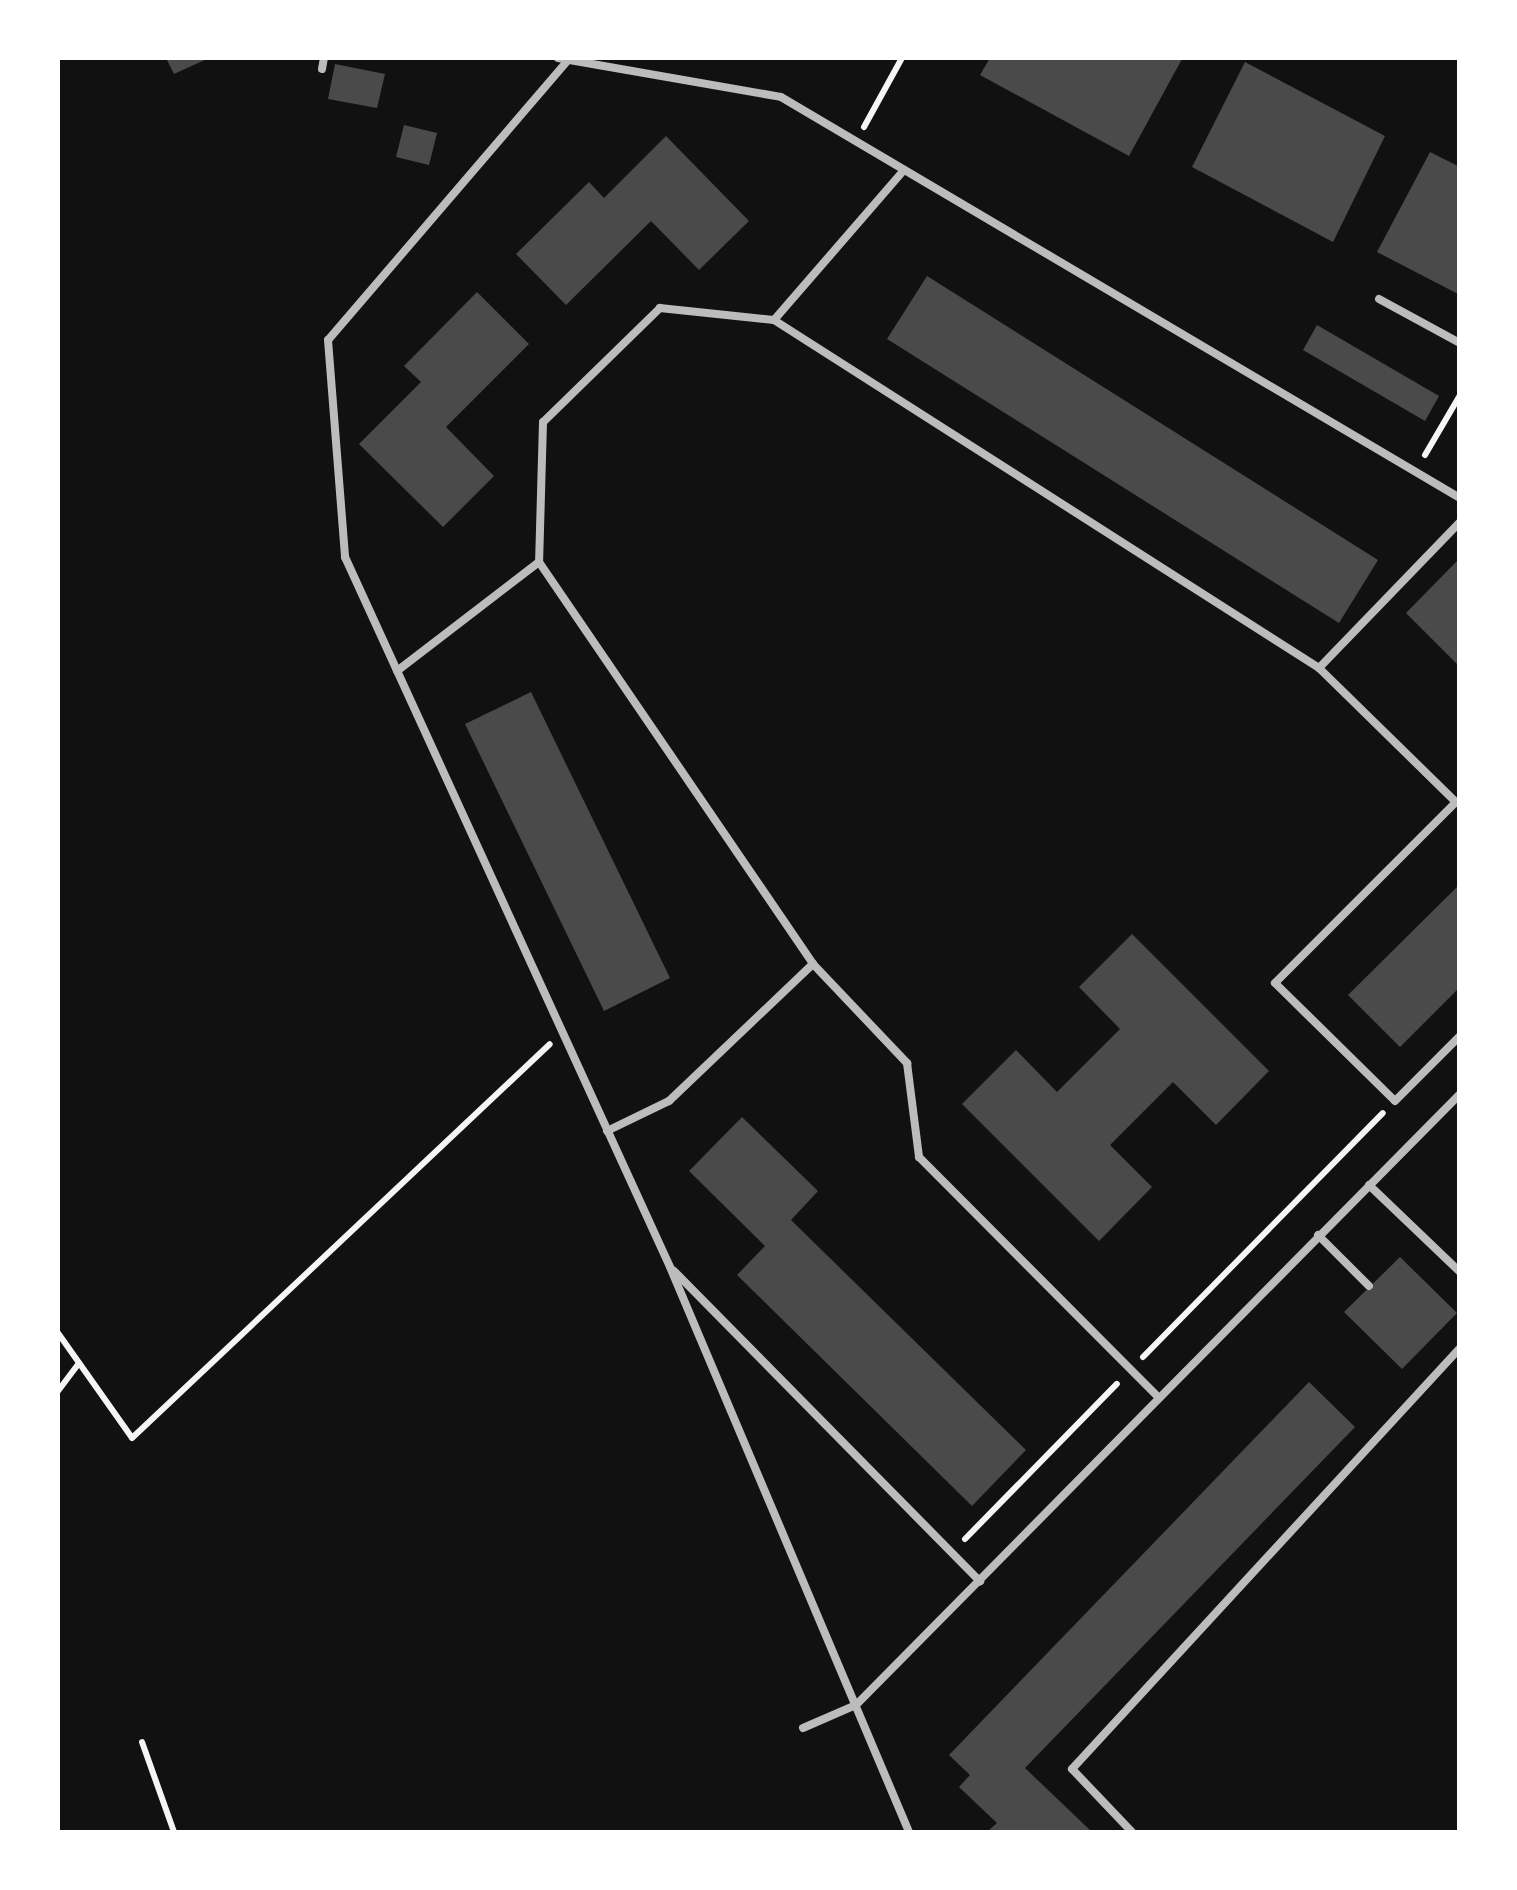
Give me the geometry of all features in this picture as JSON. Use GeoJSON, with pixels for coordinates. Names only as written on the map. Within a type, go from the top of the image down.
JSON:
{"type":"FeatureCollection","features":[{"type":"Feature","properties":{"kind":"lane"},"geometry":{"type":"LineString","coordinates":[[322,70],[324,58]]}},
{"type":"Feature","properties":{"kind":"lane"},"geometry":{"type":"LineString","coordinates":[[558,58],[780,97],[1460,498]]}},
{"type":"Feature","properties":{"kind":"lane"},"geometry":{"type":"LineString","coordinates":[[569,60],[328,340],[345,557],[670,1267],[909,1832]]}},
{"type":"Feature","properties":{"kind":"lane"},"geometry":{"type":"LineString","coordinates":[[774,320],[904,170]]}},
{"type":"Feature","properties":{"kind":"lane"},"geometry":{"type":"LineString","coordinates":[[1379,299],[1460,343]]}},
{"type":"Feature","properties":{"kind":"lane"},"geometry":{"type":"LineString","coordinates":[[1156,1395],[919,1157],[907,1063],[813,964],[538,562],[544,422],[660,308],[774,320],[1319,668],[1456,802],[1275,983],[1395,1101],[1460,1036]]}},
{"type":"Feature","properties":{"kind":"lane"},"geometry":{"type":"LineString","coordinates":[[1319,668],[1460,522]]}},
{"type":"Feature","properties":{"kind":"lane"},"geometry":{"type":"LineString","coordinates":[[397,671],[538,562]]}},
{"type":"Feature","properties":{"kind":"lane"},"geometry":{"type":"LineString","coordinates":[[607,1131],[669,1101],[813,964]]}},
{"type":"Feature","properties":{"kind":"lane"},"geometry":{"type":"LineString","coordinates":[[803,1728],[856,1705],[1156,1395],[1460,1094]]}},
{"type":"Feature","properties":{"kind":"lane"},"geometry":{"type":"LineString","coordinates":[[1369,1184],[1460,1272]]}},
{"type":"Feature","properties":{"kind":"lane"},"geometry":{"type":"LineString","coordinates":[[1318,1235],[1370,1286]]}},
{"type":"Feature","properties":{"kind":"lane"},"geometry":{"type":"LineString","coordinates":[[670,1267],[980,1581]]}},
{"type":"Feature","properties":{"kind":"lane"},"geometry":{"type":"LineString","coordinates":[[1132,1832],[1072,1769],[1460,1348]]}},
{"type":"Feature","properties":{"kind":"path"},"geometry":{"type":"LineString","coordinates":[[856,141],[902,58]]}},
{"type":"Feature","properties":{"kind":"path"},"geometry":{"type":"LineString","coordinates":[[1416,472],[1460,396]]}},
{"type":"Feature","properties":{"kind":"path"},"geometry":{"type":"LineString","coordinates":[[58,1332],[132,1438],[562,1033]]}},
{"type":"Feature","properties":{"kind":"path"},"geometry":{"type":"LineString","coordinates":[[952,1552],[1395,1101]]}},
{"type":"Feature","properties":{"kind":"path"},"geometry":{"type":"LineString","coordinates":[[58,1391],[79,1363]]}},
{"type":"Feature","properties":{"kind":"path"},"geometry":{"type":"LineString","coordinates":[[142,1742],[174,1832]]}},
{"type":"Feature","properties":{"kind":"building"},"geometry":{"type":"Polygon","coordinates":[[[166,58],[209,58],[174,74],[166,58]]]}},
{"type":"Feature","properties":{"kind":"building"},"geometry":{"type":"Polygon","coordinates":[[[990,58],[1182,59],[1129,156],[980,75],[990,58]]]}},
{"type":"Feature","properties":{"kind":"building"},"geometry":{"type":"Polygon","coordinates":[[[1245,62],[1385,136],[1333,242],[1192,167],[1245,62]]]}},
{"type":"Feature","properties":{"kind":"building"},"geometry":{"type":"Polygon","coordinates":[[[335,64],[385,74],[377,108],[328,99],[335,64]]]}},
{"type":"Feature","properties":{"kind":"building"},"geometry":{"type":"Polygon","coordinates":[[[404,125],[437,133],[429,165],[396,157],[404,125]]]}},
{"type":"Feature","properties":{"kind":"building"},"geometry":{"type":"Polygon","coordinates":[[[666,136],[749,221],[699,270],[651,221],[566,305],[516,254],[589,182],[604,198],[666,136]]]}},
{"type":"Feature","properties":{"kind":"building"},"geometry":{"type":"Polygon","coordinates":[[[1430,152],[1460,167],[1460,295],[1377,252],[1430,152]]]}},
{"type":"Feature","properties":{"kind":"building"},"geometry":{"type":"Polygon","coordinates":[[[927,276],[1378,560],[1339,623],[887,339],[927,276]]]}},
{"type":"Feature","properties":{"kind":"building"},"geometry":{"type":"Polygon","coordinates":[[[477,292],[529,344],[446,427],[494,476],[443,527],[359,444],[421,382],[404,366],[477,292]]]}},
{"type":"Feature","properties":{"kind":"building"},"geometry":{"type":"Polygon","coordinates":[[[1317,325],[1439,396],[1425,421],[1303,350],[1317,325]]]}},
{"type":"Feature","properties":{"kind":"building"},"geometry":{"type":"Polygon","coordinates":[[[1457,561],[1460,563],[1460,667],[1406,613],[1457,561]]]}},
{"type":"Feature","properties":{"kind":"building"},"geometry":{"type":"Polygon","coordinates":[[[531,692],[670,978],[604,1011],[465,724],[531,692]]]}},
{"type":"Feature","properties":{"kind":"building"},"geometry":{"type":"Polygon","coordinates":[[[1460,884],[1460,987],[1400,1047],[1348,995],[1460,884]]]}},
{"type":"Feature","properties":{"kind":"building"},"geometry":{"type":"Polygon","coordinates":[[[1132,934],[1269,1071],[1216,1125],[1173,1082],[1110,1145],[1152,1187],[1099,1241],[962,1104],[1016,1050],[1057,1092],[1120,1029],[1079,987],[1132,934]]]}},
{"type":"Feature","properties":{"kind":"building"},"geometry":{"type":"Polygon","coordinates":[[[742,1117],[818,1191],[791,1220],[1026,1450],[972,1506],[737,1275],[765,1246],[689,1171],[742,1117]]]}},
{"type":"Feature","properties":{"kind":"building"},"geometry":{"type":"Polygon","coordinates":[[[1400,1257],[1457,1313],[1402,1369],[1344,1312],[1400,1257]]]}},
{"type":"Feature","properties":{"kind":"building"},"geometry":{"type":"Polygon","coordinates":[[[1309,1382],[1355,1427],[1025,1768],[1092,1832],[987,1832],[997,1823],[959,1787],[970,1775],[949,1755],[1309,1382]]]}}]}
